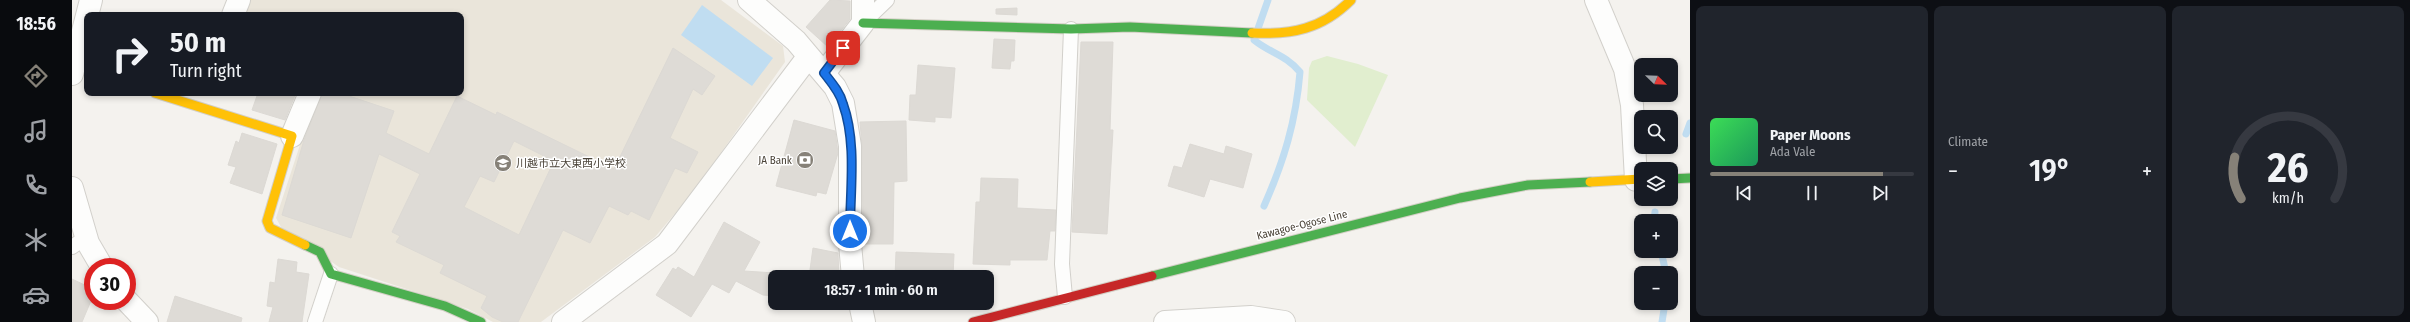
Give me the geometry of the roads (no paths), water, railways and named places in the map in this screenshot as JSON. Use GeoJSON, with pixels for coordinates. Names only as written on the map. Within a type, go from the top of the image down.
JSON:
{"type":"FeatureCollection","features":[{"type":"Feature","properties":{"kind":"street"},"geometry":{"type":"LineString","coordinates":[[88,12],[90,0]]}},
{"type":"Feature","properties":{"kind":"street"},"geometry":{"type":"LineString","coordinates":[[234,12],[239,0]]}},
{"type":"Feature","properties":{"kind":"street"},"geometry":{"type":"LineString","coordinates":[[749,0],[796,41],[808,57],[824,73],[843,103],[848,121],[850,146],[850,244],[853,270]]}},
{"type":"Feature","properties":{"kind":"street"},"geometry":{"type":"LineString","coordinates":[[824,73],[863,23],[863,0]]}},
{"type":"Feature","properties":{"kind":"street"},"geometry":{"type":"LineString","coordinates":[[863,23],[1071,30],[1130,27],[1240,31],[1277,34],[1298,33],[1311,29],[1332,16],[1351,0]]}},
{"type":"Feature","properties":{"kind":"street"},"geometry":{"type":"LineString","coordinates":[[1596,0],[1624,69],[1632,105],[1637,162]]}},
{"type":"Feature","properties":{"kind":"street"},"geometry":{"type":"LineString","coordinates":[[76,68],[84,29]]}},
{"type":"Feature","properties":{"kind":"street"},"geometry":{"type":"LineString","coordinates":[[563,322],[667,244],[808,57]]}},
{"type":"Feature","properties":{"kind":"street"},"geometry":{"type":"LineString","coordinates":[[164,96],[209,111],[250,121],[292,136]]}},
{"type":"Feature","properties":{"kind":"street"},"geometry":{"type":"LineString","coordinates":[[309,96],[292,136],[267,221],[270,228],[320,252],[331,274],[350,281],[414,296],[481,322]]}},
{"type":"Feature","properties":{"kind":"street"},"geometry":{"type":"LineString","coordinates":[[1678,179],[1690,178]]}},
{"type":"Feature","properties":{"kind":"street","name":"Kawagoe-Ogose Line"},"geometry":{"type":"LineString","coordinates":[[973,322],[1065,297],[1460,198],[1528,185],[1634,180]]}},
{"type":"Feature","properties":{"kind":"street"},"geometry":{"type":"LineString","coordinates":[[72,188],[79,242],[94,258]]}},
{"type":"Feature","properties":{"kind":"street"},"geometry":{"type":"LineString","coordinates":[[136,310],[147,322]]}},
{"type":"Feature","properties":{"kind":"street"},"geometry":{"type":"LineString","coordinates":[[861,310],[864,322]]}},
{"type":"Feature","properties":{"kind":"street"},"geometry":{"type":"LineString","coordinates":[[1165,322],[1251,317],[1284,322]]}},
{"type":"Feature","properties":{"kind":"lane"},"geometry":{"type":"LineString","coordinates":[[863,23],[887,0]]}},
{"type":"Feature","properties":{"kind":"lane"},"geometry":{"type":"LineString","coordinates":[[1065,297],[1062,264],[1071,30]]}},
{"type":"Feature","properties":{"kind":"lane"},"geometry":{"type":"LineString","coordinates":[[315,322],[331,274]]}},
{"type":"Feature","properties":{"kind":"water"},"geometry":{"type":"Polygon","coordinates":[[[702,5],[773,58],[752,86],[681,35],[702,5]]]}},
{"type":"Feature","properties":{"kind":"waterway"},"geometry":{"type":"LineString","coordinates":[[1264,206],[1278,173],[1288,140],[1296,107],[1300,72],[1295,66],[1284,58],[1254,40],[1268,0]]}},
{"type":"Feature","properties":{"kind":"waterway"},"geometry":{"type":"LineString","coordinates":[[1686,134],[1690,123]]}},
{"type":"Feature","properties":{"kind":"waterway"},"geometry":{"type":"LineString","coordinates":[[1663,258],[1664,266]]}},
{"type":"Feature","properties":{"kind":"waterway"},"geometry":{"type":"LineString","coordinates":[[1662,322],[1664,310]]}},
{"type":"Feature","properties":{"kind":"place","name":"JA Bank"},"geometry":{"type":"Point","coordinates":[805,160]}},
{"type":"Feature","properties":{"kind":"place","name":"川越市立大東西小学校"},"geometry":{"type":"Point","coordinates":[503,163]}}]}
